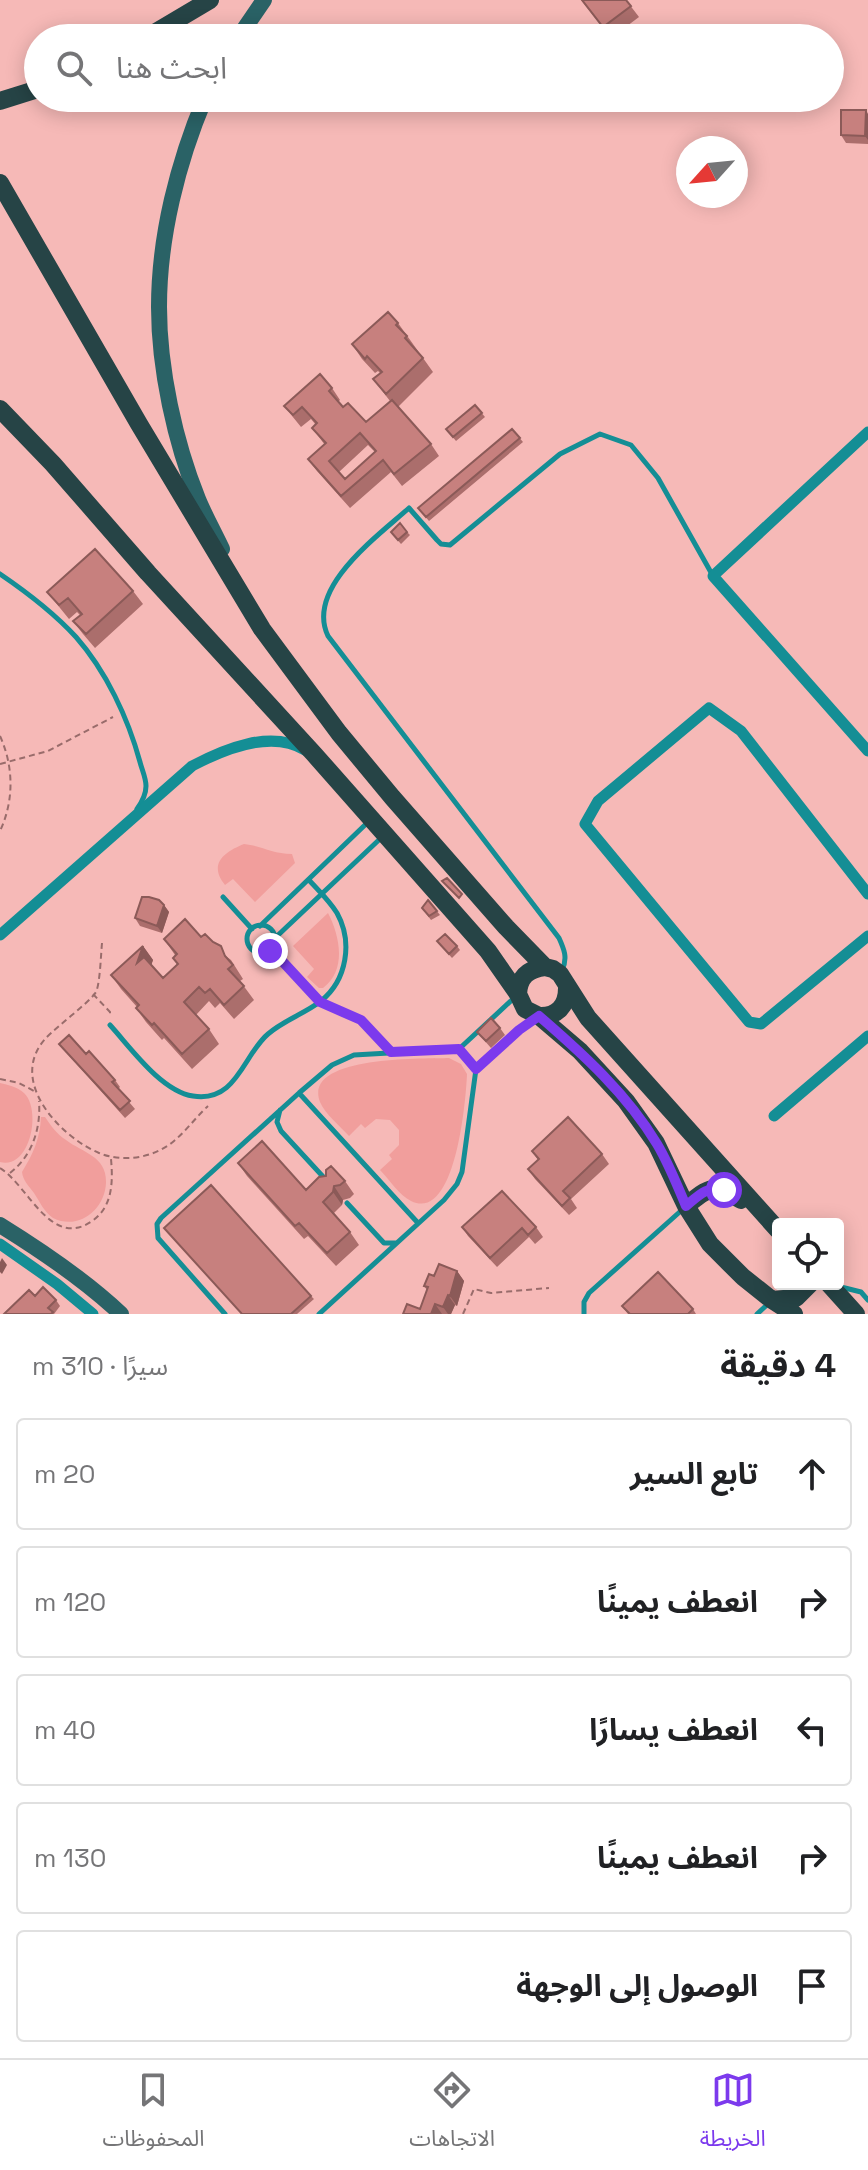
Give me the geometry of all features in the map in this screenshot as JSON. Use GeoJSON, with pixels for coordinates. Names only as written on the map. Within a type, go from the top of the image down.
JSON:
{"type":"FeatureCollection","features":[{"type":"Feature","properties":{"kind":"main road"},"geometry":{"type":"LineString","coordinates":[[170,24],[210,0]]}},
{"type":"Feature","properties":{"kind":"main road"},"geometry":{"type":"LineString","coordinates":[[0,101],[24,93]]}},
{"type":"Feature","properties":{"kind":"main road"},"geometry":{"type":"LineString","coordinates":[[0,183],[262,629],[339,733],[506,927],[557,976],[588,1018],[772,1224]]}},
{"type":"Feature","properties":{"kind":"main road"},"geometry":{"type":"LineString","coordinates":[[0,409],[53,464],[488,951],[525,1009],[539,1016],[580,1051],[626,1101],[656,1143],[686,1206],[710,1244],[727,1263],[794,1314]]}},
{"type":"Feature","properties":{"kind":"main road"},"geometry":{"type":"LineString","coordinates":[[518,994],[519,986],[528,972],[557,976]]}},
{"type":"Feature","properties":{"kind":"main road"},"geometry":{"type":"LineString","coordinates":[[539,1016],[554,1014],[567,995],[557,976]]}},
{"type":"Feature","properties":{"kind":"main road"},"geometry":{"type":"LineString","coordinates":[[686,1206],[701,1194],[716,1188],[760,1212]]}},
{"type":"Feature","properties":{"kind":"main road"},"geometry":{"type":"LineString","coordinates":[[772,1300],[796,1298],[806,1290]]}},
{"type":"Feature","properties":{"kind":"main road"},"geometry":{"type":"LineString","coordinates":[[834,1290],[856,1314]]}},
{"type":"Feature","properties":{"kind":"street"},"geometry":{"type":"LineString","coordinates":[[248,24],[264,0]]}},
{"type":"Feature","properties":{"kind":"street"},"geometry":{"type":"LineString","coordinates":[[199,112],[175,183],[164,246],[159,307],[165,373],[178,436],[198,499],[262,629]]}},
{"type":"Feature","properties":{"kind":"street"},"geometry":{"type":"LineString","coordinates":[[868,432],[713,576],[868,751]]}},
{"type":"Feature","properties":{"kind":"street"},"geometry":{"type":"LineString","coordinates":[[868,894],[741,731],[709,708],[598,801],[585,824],[749,1022],[761,1024],[868,936]]}},
{"type":"Feature","properties":{"kind":"street"},"geometry":{"type":"LineString","coordinates":[[0,935],[192,766],[214,754],[257,742],[296,744],[314,754]]}},
{"type":"Feature","properties":{"kind":"street"},"geometry":{"type":"LineString","coordinates":[[774,1116],[868,1036]]}},
{"type":"Feature","properties":{"kind":"street"},"geometry":{"type":"LineString","coordinates":[[0,1225],[86,1284],[117,1313]]}},
{"type":"Feature","properties":{"kind":"street"},"geometry":{"type":"LineString","coordinates":[[0,1244],[93,1314]]}},
{"type":"Feature","properties":{"kind":"lane"},"geometry":{"type":"LineString","coordinates":[[557,976],[566,959],[559,938],[328,636],[322,617],[325,604],[343,570],[409,508],[437,540],[450,545],[560,454],[600,434],[631,445],[658,478],[713,576]]}},
{"type":"Feature","properties":{"kind":"lane"},"geometry":{"type":"LineString","coordinates":[[0,574],[54,614],[78,640],[101,673],[122,712],[146,783],[145,794],[130,819]]}},
{"type":"Feature","properties":{"kind":"lane"},"geometry":{"type":"LineString","coordinates":[[271,949],[260,953],[252,949],[247,941],[252,929],[260,926],[371,819]]}},
{"type":"Feature","properties":{"kind":"lane"},"geometry":{"type":"LineString","coordinates":[[271,949],[275,938],[385,835]]}},
{"type":"Feature","properties":{"kind":"lane"},"geometry":{"type":"LineString","coordinates":[[110,1025],[155,1074],[176,1091],[199,1096],[218,1092],[233,1083],[269,1033],[331,993],[344,966],[346,951],[342,924],[336,912],[309,880]]}},
{"type":"Feature","properties":{"kind":"lane"},"geometry":{"type":"LineString","coordinates":[[223,897],[252,929]]}},
{"type":"Feature","properties":{"kind":"lane"},"geometry":{"type":"LineString","coordinates":[[260,926],[271,930],[275,938]]}},
{"type":"Feature","properties":{"kind":"lane"},"geometry":{"type":"LineString","coordinates":[[271,949],[320,1002],[361,1020],[391,1052]]}},
{"type":"Feature","properties":{"kind":"lane"},"geometry":{"type":"LineString","coordinates":[[225,1314],[162,1244],[158,1238],[157,1224],[321,1072],[354,1055],[459,1049],[518,994]]}},
{"type":"Feature","properties":{"kind":"lane"},"geometry":{"type":"LineString","coordinates":[[319,1314],[450,1193],[462,1172],[476,1069],[539,1016]]}},
{"type":"Feature","properties":{"kind":"lane"},"geometry":{"type":"LineString","coordinates":[[459,1049],[476,1069]]}},
{"type":"Feature","properties":{"kind":"lane"},"geometry":{"type":"LineString","coordinates":[[299,1093],[418,1223]]}},
{"type":"Feature","properties":{"kind":"lane"},"geometry":{"type":"LineString","coordinates":[[280,1110],[277,1122],[281,1131],[331,1186]]}},
{"type":"Feature","properties":{"kind":"lane"},"geometry":{"type":"LineString","coordinates":[[347,1203],[384,1243],[398,1242]]}},
{"type":"Feature","properties":{"kind":"lane"},"geometry":{"type":"LineString","coordinates":[[584,1314],[584,1302],[589,1293],[686,1206]]}},
{"type":"Feature","properties":{"kind":"lane"},"geometry":{"type":"LineString","coordinates":[[844,1288],[861,1292],[868,1300]]}},
{"type":"Feature","properties":{"kind":"lane"},"geometry":{"type":"LineString","coordinates":[[757,1314],[772,1300]]}},
{"type":"Feature","properties":{"kind":"path"},"geometry":{"type":"LineString","coordinates":[[0,764],[48,751],[122,712]]}},
{"type":"Feature","properties":{"kind":"path"},"geometry":{"type":"LineString","coordinates":[[0,736],[8,762],[10,799],[0,831]]}},
{"type":"Feature","properties":{"kind":"path"},"geometry":{"type":"LineString","coordinates":[[102,943],[96,991],[45,1039],[33,1061],[32,1076],[36,1092],[53,1118],[68,1134],[94,1151],[111,1158],[143,1156],[172,1143],[218,1092]]}},
{"type":"Feature","properties":{"kind":"path"},"geometry":{"type":"LineString","coordinates":[[93,994],[110,1012],[110,1025]]}},
{"type":"Feature","properties":{"kind":"path"},"geometry":{"type":"LineString","coordinates":[[0,1079],[19,1083],[36,1092]]}},
{"type":"Feature","properties":{"kind":"path"},"geometry":{"type":"LineString","coordinates":[[9,1174],[21,1165],[32,1147],[37,1130],[38,1097]]}},
{"type":"Feature","properties":{"kind":"path"},"geometry":{"type":"LineString","coordinates":[[0,1168],[9,1174],[47,1218],[60,1227],[83,1227],[98,1217],[108,1200],[111,1158]]}},
{"type":"Feature","properties":{"kind":"path"},"geometry":{"type":"LineString","coordinates":[[463,1314],[474,1289],[491,1293],[549,1288]]}},
{"type":"Feature","properties":{"kind":"shaded area"},"geometry":{"type":"Polygon","coordinates":[[[244,844],[292,854],[295,863],[255,902],[233,879],[225,885],[218,871],[218,865],[225,855],[244,844]]]}},
{"type":"Feature","properties":{"kind":"shaded area"},"geometry":{"type":"Polygon","coordinates":[[[328,913],[336,932],[338,962],[331,981],[319,988],[307,977],[314,969],[293,946],[328,913]]]}},
{"type":"Feature","properties":{"kind":"shaded area"},"geometry":{"type":"Polygon","coordinates":[[[449,1058],[461,1064],[467,1074],[456,1155],[439,1194],[426,1203],[411,1201],[380,1170],[392,1159],[389,1155],[399,1145],[399,1130],[390,1120],[376,1119],[365,1128],[361,1124],[349,1136],[322,1106],[319,1087],[329,1075],[369,1063],[449,1058]]]}},
{"type":"Feature","properties":{"kind":"shaded area"},"geometry":{"type":"Polygon","coordinates":[[[0,1083],[24,1093],[32,1112],[26,1148],[10,1162],[0,1162],[0,1083]]]}},
{"type":"Feature","properties":{"kind":"shaded area"},"geometry":{"type":"Polygon","coordinates":[[[41,1117],[45,1117],[60,1135],[93,1156],[103,1167],[105,1193],[96,1209],[81,1219],[72,1222],[53,1218],[24,1178],[22,1172],[35,1146],[41,1117]]]}},
{"type":"Feature","properties":{"kind":"building"},"geometry":{"type":"Polygon","coordinates":[[[582,0],[626,0],[631,6],[607,24],[601,24],[582,0]]]}},
{"type":"Feature","properties":{"kind":"building"},"geometry":{"type":"Polygon","coordinates":[[[866,110],[865,136],[841,135],[841,112],[866,110]]]}},
{"type":"Feature","properties":{"kind":"building"},"geometry":{"type":"Polygon","coordinates":[[[388,312],[423,358],[386,394],[373,379],[382,372],[352,344],[388,312]]]}},
{"type":"Feature","properties":{"kind":"building"},"geometry":{"type":"Polygon","coordinates":[[[320,374],[343,407],[348,403],[366,422],[392,400],[431,444],[394,474],[383,460],[341,496],[308,459],[326,443],[312,428],[317,423],[302,407],[293,415],[284,406],[320,374]],[[360,433],[329,461],[345,479],[376,451],[360,433]]]}},
{"type":"Feature","properties":{"kind":"building"},"geometry":{"type":"Polygon","coordinates":[[[475,405],[482,413],[453,437],[446,429],[475,405]]]}},
{"type":"Feature","properties":{"kind":"building"},"geometry":{"type":"Polygon","coordinates":[[[512,429],[520,438],[426,517],[418,508],[512,429]]]}},
{"type":"Feature","properties":{"kind":"building"},"geometry":{"type":"Polygon","coordinates":[[[400,523],[407,532],[398,540],[391,532],[400,523]]]}},
{"type":"Feature","properties":{"kind":"building"},"geometry":{"type":"Polygon","coordinates":[[[95,549],[133,591],[86,634],[73,621],[82,614],[68,598],[59,605],[47,592],[95,549]]]}},
{"type":"Feature","properties":{"kind":"building"},"geometry":{"type":"Polygon","coordinates":[[[447,878],[462,894],[459,898],[442,881],[447,878]]]}},
{"type":"Feature","properties":{"kind":"building"},"geometry":{"type":"Polygon","coordinates":[[[142,897],[159,900],[164,905],[157,926],[135,918],[142,897]]]}},
{"type":"Feature","properties":{"kind":"building"},"geometry":{"type":"Polygon","coordinates":[[[428,900],[437,911],[429,916],[422,908],[428,900]]]}},
{"type":"Feature","properties":{"kind":"building"},"geometry":{"type":"Polygon","coordinates":[[[185,919],[201,937],[205,934],[221,946],[233,965],[228,969],[244,986],[224,1005],[210,989],[205,993],[199,987],[184,1002],[209,1029],[182,1054],[136,1008],[139,1005],[111,975],[143,946],[137,963],[144,957],[163,978],[178,964],[173,958],[177,954],[164,939],[185,919]]]}},
{"type":"Feature","properties":{"kind":"building"},"geometry":{"type":"Polygon","coordinates":[[[445,934],[457,946],[449,954],[437,941],[445,934]]]}},
{"type":"Feature","properties":{"kind":"building"},"geometry":{"type":"Polygon","coordinates":[[[491,1018],[500,1028],[486,1041],[477,1032],[491,1018]]]}},
{"type":"Feature","properties":{"kind":"building"},"geometry":{"type":"Polygon","coordinates":[[[69,1035],[86,1054],[89,1051],[130,1101],[120,1110],[59,1044],[69,1035]]]}},
{"type":"Feature","properties":{"kind":"building"},"geometry":{"type":"Polygon","coordinates":[[[568,1117],[602,1154],[563,1191],[570,1198],[562,1206],[528,1169],[539,1159],[532,1151],[568,1117]]]}},
{"type":"Feature","properties":{"kind":"building"},"geometry":{"type":"Polygon","coordinates":[[[262,1141],[306,1190],[319,1177],[326,1176],[326,1170],[331,1166],[345,1181],[334,1186],[333,1192],[323,1202],[350,1232],[327,1253],[299,1223],[295,1226],[238,1163],[262,1141]]]}},
{"type":"Feature","properties":{"kind":"building"},"geometry":{"type":"Polygon","coordinates":[[[211,1185],[311,1296],[291,1314],[242,1314],[164,1228],[211,1185]]]}},
{"type":"Feature","properties":{"kind":"building"},"geometry":{"type":"Polygon","coordinates":[[[502,1191],[536,1227],[528,1235],[522,1228],[490,1258],[462,1227],[502,1191]]]}},
{"type":"Feature","properties":{"kind":"building"},"geometry":{"type":"Polygon","coordinates":[[[439,1264],[457,1271],[450,1296],[443,1307],[435,1304],[431,1314],[403,1314],[407,1304],[420,1309],[429,1274],[434,1276],[439,1264]]]}},
{"type":"Feature","properties":{"kind":"building"},"geometry":{"type":"Polygon","coordinates":[[[658,1272],[693,1309],[688,1314],[630,1314],[622,1306],[658,1272]]]}},
{"type":"Feature","properties":{"kind":"building"},"geometry":{"type":"Polygon","coordinates":[[[43,1287],[56,1300],[48,1308],[53,1312],[51,1314],[4,1314],[29,1290],[35,1296],[43,1287]]]}},
{"type":"Feature","properties":{"kind":"route"},"geometry":{"type":"LineString","coordinates":[[270,951],[320,1002],[361,1020],[391,1052],[459,1049],[476,1069],[539,1016],[580,1051],[626,1101],[656,1143],[686,1206],[709,1189],[724,1190]]}}]}
